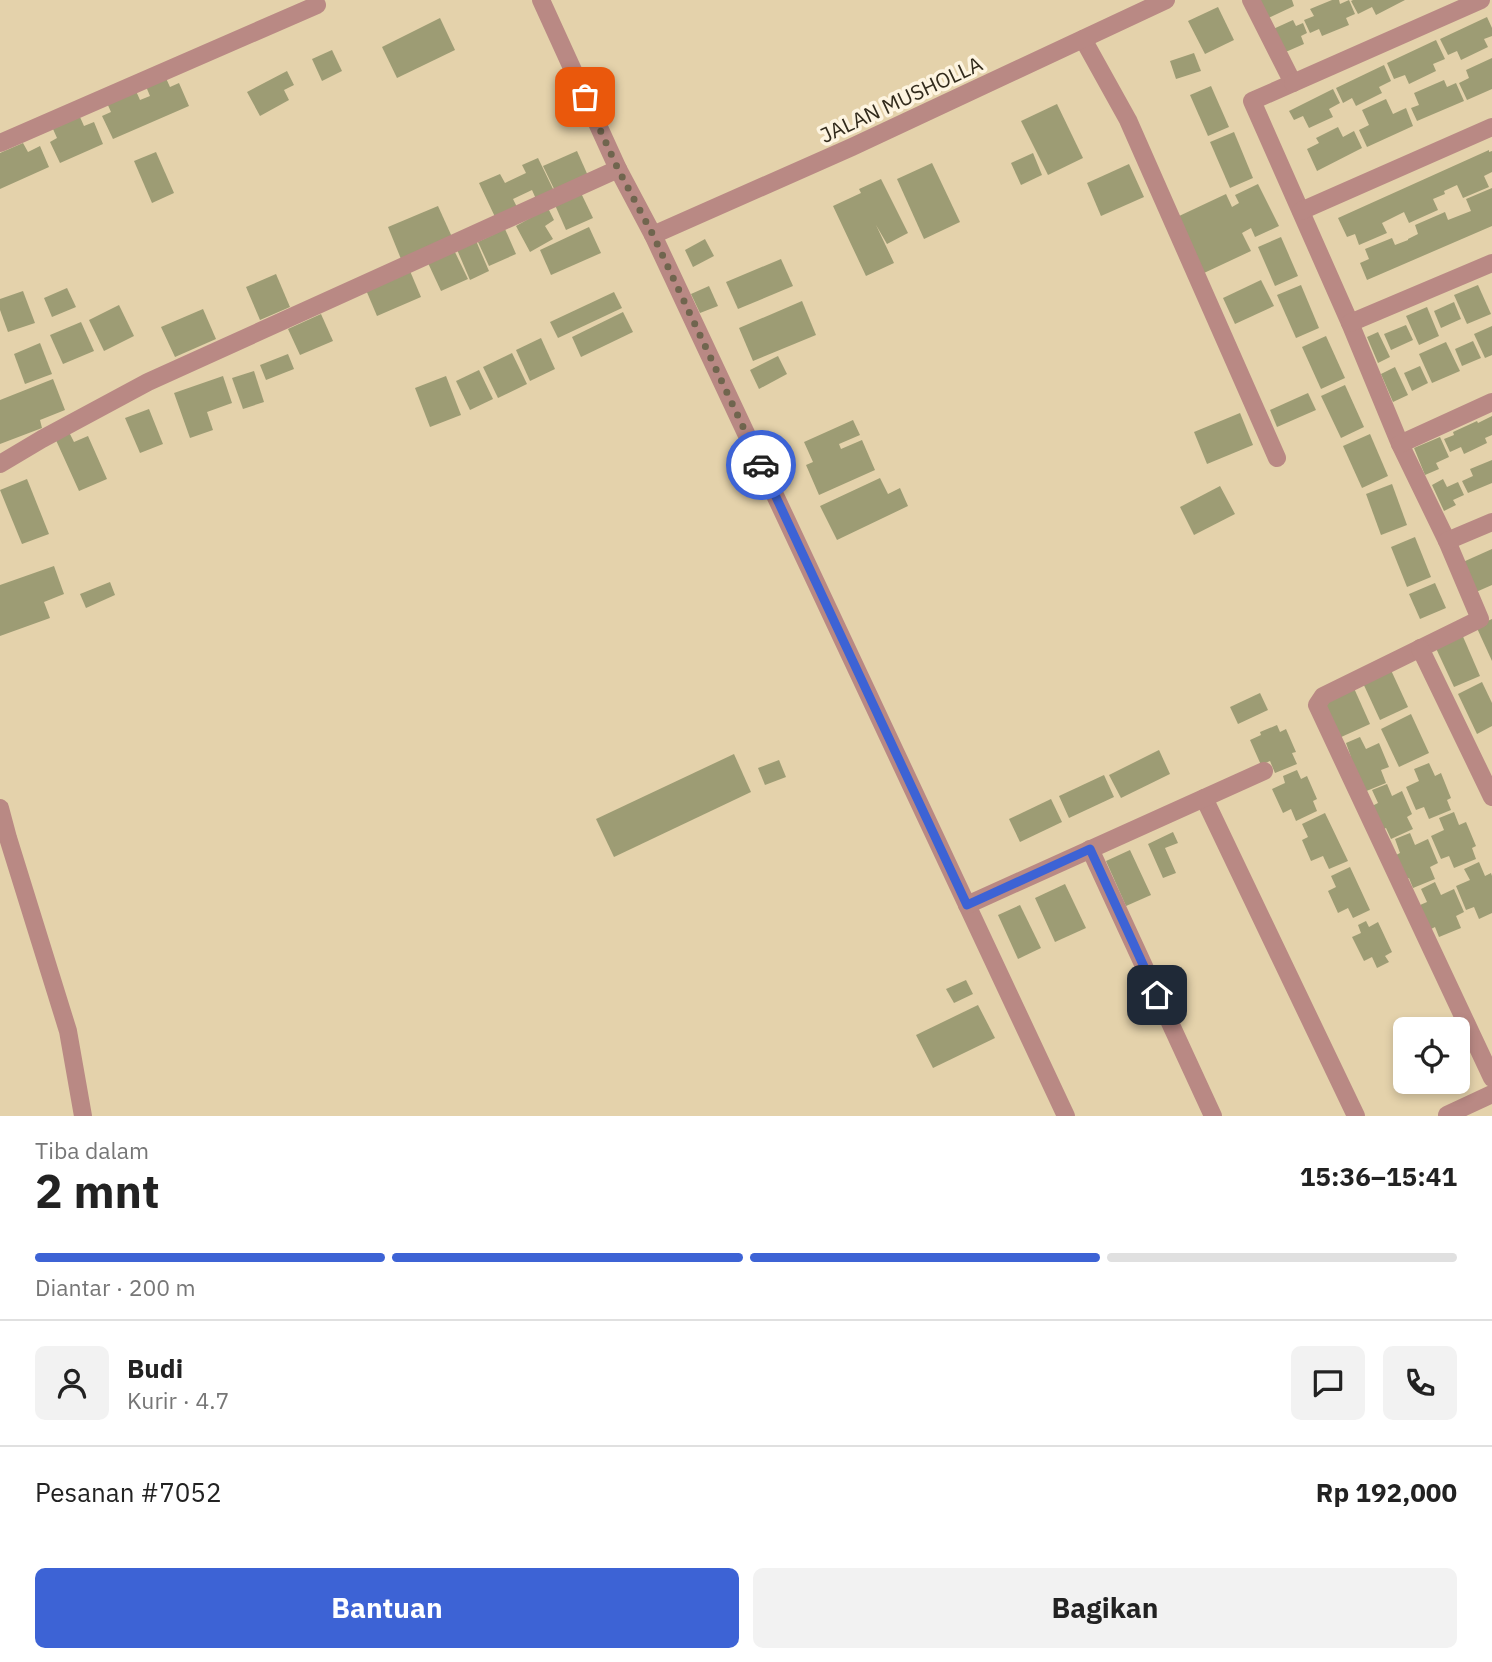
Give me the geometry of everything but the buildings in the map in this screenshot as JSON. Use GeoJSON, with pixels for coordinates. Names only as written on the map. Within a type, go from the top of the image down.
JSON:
{"type":"FeatureCollection","features":[{"type":"Feature","properties":{"kind":"street"},"geometry":{"type":"LineString","coordinates":[[541,0],[618,169],[653,235],[1066,1116]]}},
{"type":"Feature","properties":{"kind":"street","name":"JALAN MUSHOLLA"},"geometry":{"type":"LineString","coordinates":[[653,235],[852,148],[1166,0]]}},
{"type":"Feature","properties":{"kind":"street"},"geometry":{"type":"LineString","coordinates":[[1251,0],[1293,83]]}},
{"type":"Feature","properties":{"kind":"street"},"geometry":{"type":"LineString","coordinates":[[1480,0],[1252,101],[1401,444],[1486,616],[1323,696],[1317,705],[1492,1078]]}},
{"type":"Feature","properties":{"kind":"street"},"geometry":{"type":"LineString","coordinates":[[0,143],[317,5]]}},
{"type":"Feature","properties":{"kind":"street"},"geometry":{"type":"LineString","coordinates":[[1083,39],[1128,120],[1277,458]]}},
{"type":"Feature","properties":{"kind":"street"},"geometry":{"type":"LineString","coordinates":[[1301,211],[1492,127]]}},
{"type":"Feature","properties":{"kind":"street"},"geometry":{"type":"LineString","coordinates":[[0,464],[148,382],[618,169]]}},
{"type":"Feature","properties":{"kind":"street"},"geometry":{"type":"LineString","coordinates":[[1350,323],[1492,263]]}},
{"type":"Feature","properties":{"kind":"street"},"geometry":{"type":"LineString","coordinates":[[1401,444],[1492,402]]}},
{"type":"Feature","properties":{"kind":"street"},"geometry":{"type":"LineString","coordinates":[[1447,541],[1492,522]]}},
{"type":"Feature","properties":{"kind":"street"},"geometry":{"type":"LineString","coordinates":[[1420,648],[1492,797]]}},
{"type":"Feature","properties":{"kind":"street"},"geometry":{"type":"LineString","coordinates":[[967,905],[1264,771]]}},
{"type":"Feature","properties":{"kind":"street"},"geometry":{"type":"LineString","coordinates":[[1204,798],[1356,1116]]}},
{"type":"Feature","properties":{"kind":"street"},"geometry":{"type":"LineString","coordinates":[[0,808],[68,1031],[83,1116]]}},
{"type":"Feature","properties":{"kind":"street"},"geometry":{"type":"LineString","coordinates":[[1090,849],[1213,1116]]}},
{"type":"Feature","properties":{"kind":"street"},"geometry":{"type":"LineString","coordinates":[[1447,1115],[1492,1094]]}},
{"type":"Feature","properties":{"kind":"way so far"},"geometry":{"type":"LineString","coordinates":[[585,97],[761,465]]}},
{"type":"Feature","properties":{"kind":"route"},"geometry":{"type":"LineString","coordinates":[[761,465],[967,905],[1090,849],[1157,995]]}}]}
